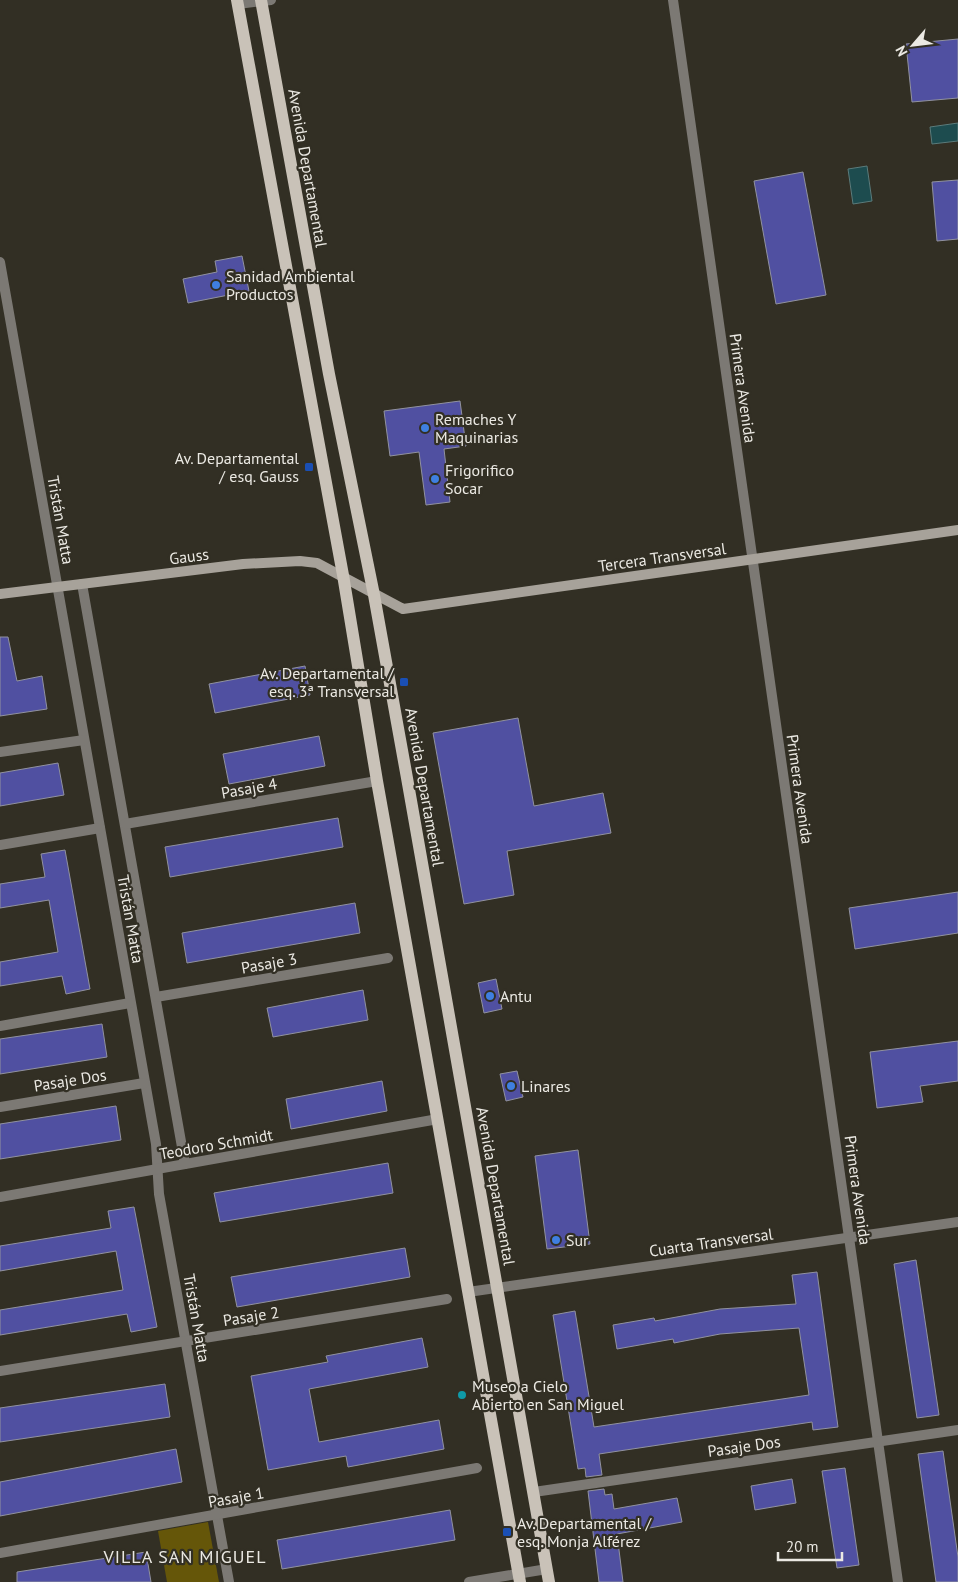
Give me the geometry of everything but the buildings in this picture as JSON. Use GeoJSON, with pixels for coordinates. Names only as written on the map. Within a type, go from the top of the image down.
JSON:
{"type":"FeatureCollection","features":[{"type":"Feature","properties":{"kind":"main road","name":"Avenida Departamental"},"geometry":{"type":"LineString","coordinates":[[265,0],[329,374],[374,595],[550,1582]]}},
{"type":"Feature","properties":{"kind":"main road"},"geometry":{"type":"LineString","coordinates":[[237,2],[343,575],[377,781],[519,1578]]}},
{"type":"Feature","properties":{"kind":"street"},"geometry":{"type":"LineString","coordinates":[[237,2],[265,0]]}},
{"type":"Feature","properties":{"kind":"street","name":"Primera Avenida"},"geometry":{"type":"LineString","coordinates":[[673,0],[898,1582]]}},
{"type":"Feature","properties":{"kind":"street","name":"Tristán Matta"},"geometry":{"type":"LineString","coordinates":[[0,262],[144,1083],[158,1169],[159,1194],[229,1582]]}},
{"type":"Feature","properties":{"kind":"street","name":"Tercera Transversal"},"geometry":{"type":"LineString","coordinates":[[374,595],[403,609],[958,530]]}},
{"type":"Feature","properties":{"kind":"street","name":"Gauss"},"geometry":{"type":"LineString","coordinates":[[0,594],[242,564],[300,561],[317,562],[343,575],[374,595]]}},
{"type":"Feature","properties":{"kind":"street","name":"Tristán Matta"},"geometry":{"type":"LineString","coordinates":[[82,584],[185,1164]]}},
{"type":"Feature","properties":{"kind":"street"},"geometry":{"type":"LineString","coordinates":[[0,752],[84,740]]}},
{"type":"Feature","properties":{"kind":"street","name":"Pasaje 4"},"geometry":{"type":"LineString","coordinates":[[125,824],[377,781]]}},
{"type":"Feature","properties":{"kind":"street"},"geometry":{"type":"LineString","coordinates":[[0,845],[100,828]]}},
{"type":"Feature","properties":{"kind":"street","name":"Pasaje 3"},"geometry":{"type":"LineString","coordinates":[[156,998],[388,958]]}},
{"type":"Feature","properties":{"kind":"street"},"geometry":{"type":"LineString","coordinates":[[0,1026],[130,1003]]}},
{"type":"Feature","properties":{"kind":"street","name":"Pasaje Dos"},"geometry":{"type":"LineString","coordinates":[[0,1107],[144,1083]]}},
{"type":"Feature","properties":{"kind":"street","name":"Teodoro Schmidt"},"geometry":{"type":"LineString","coordinates":[[0,1197],[438,1119]]}},
{"type":"Feature","properties":{"kind":"street","name":"Cuarta Transversal"},"geometry":{"type":"LineString","coordinates":[[468,1292],[958,1222]]}},
{"type":"Feature","properties":{"kind":"street","name":"Pasaje 2"},"geometry":{"type":"LineString","coordinates":[[0,1371],[447,1298]]}},
{"type":"Feature","properties":{"kind":"street","name":"Pasaje Dos"},"geometry":{"type":"LineString","coordinates":[[534,1492],[958,1430]]}},
{"type":"Feature","properties":{"kind":"street","name":"Pasaje 1"},"geometry":{"type":"LineString","coordinates":[[0,1553],[217,1516],[477,1468]]}},
{"type":"Feature","properties":{"kind":"street"},"geometry":{"type":"LineString","coordinates":[[468,1582],[519,1578],[547,1569]]}},
{"type":"Feature","properties":{"kind":"shaded area"},"geometry":{"type":"Polygon","coordinates":[[[208,1522],[219,1582],[167,1582],[158,1531],[208,1522]]]}},
{"type":"Feature","properties":{"kind":"water"},"geometry":{"type":"Polygon","coordinates":[[[958,123],[958,141],[932,144],[930,127],[958,123]]]}},
{"type":"Feature","properties":{"kind":"water"},"geometry":{"type":"Polygon","coordinates":[[[867,166],[872,201],[853,204],[848,169],[867,166]]]}},
{"type":"Feature","properties":{"kind":"place","name":"Sanidad Ambiental Productos"},"geometry":{"type":"Point","coordinates":[216,285]}},
{"type":"Feature","properties":{"kind":"place","name":"Remaches Y Maquinarias"},"geometry":{"type":"Point","coordinates":[425,428]}},
{"type":"Feature","properties":{"kind":"place","name":"Av. Departamental / esq. Gauss"},"geometry":{"type":"Point","coordinates":[309,467]}},
{"type":"Feature","properties":{"kind":"place","name":"Frigorifico Socar"},"geometry":{"type":"Point","coordinates":[435,479]}},
{"type":"Feature","properties":{"kind":"place","name":"Av. Departamental / esq. 3ª Transversal"},"geometry":{"type":"Point","coordinates":[404,682]}},
{"type":"Feature","properties":{"kind":"place","name":"Antu"},"geometry":{"type":"Point","coordinates":[490,996]}},
{"type":"Feature","properties":{"kind":"place","name":"Linares"},"geometry":{"type":"Point","coordinates":[511,1086]}},
{"type":"Feature","properties":{"kind":"place","name":"Sur"},"geometry":{"type":"Point","coordinates":[556,1240]}},
{"type":"Feature","properties":{"kind":"place","name":"Museo a Cielo Abierto en San Miguel"},"geometry":{"type":"Point","coordinates":[462,1395]}},
{"type":"Feature","properties":{"kind":"place","name":"Av. Departamental / esq. Monja Alférez"},"geometry":{"type":"Point","coordinates":[507,1532]}},
{"type":"Feature","properties":{"kind":"district","name":"VILLA SAN MIGUEL"},"geometry":{"type":"Point","coordinates":[185,1557]}}]}
